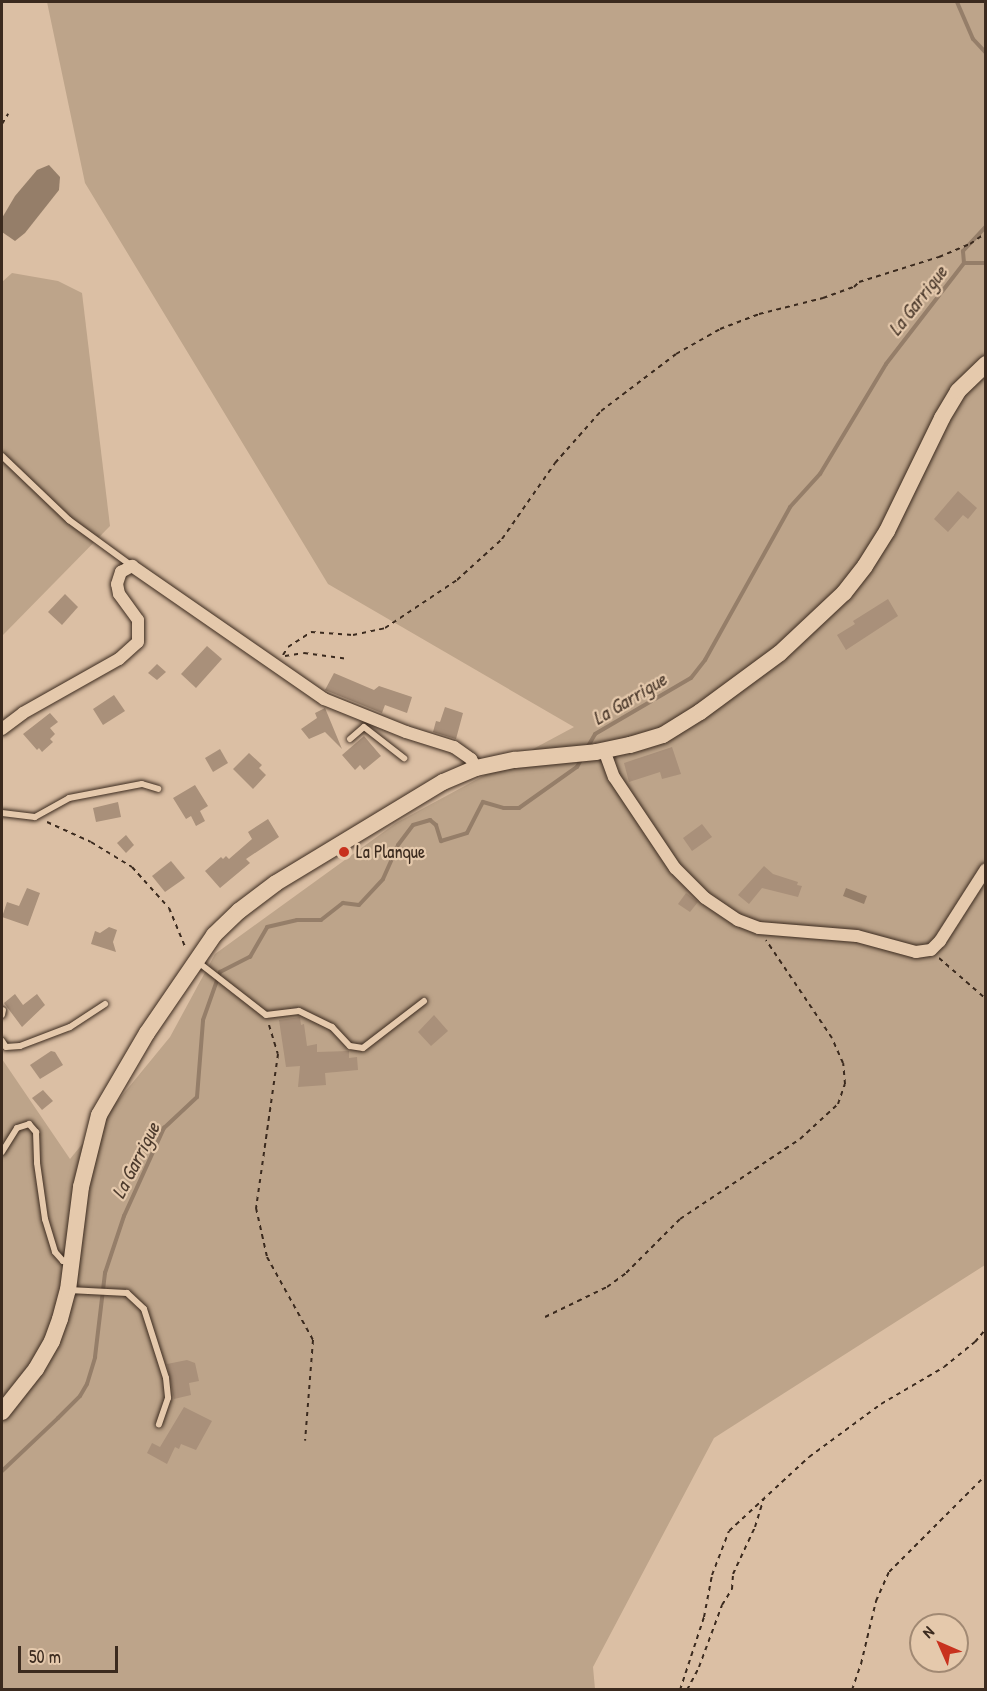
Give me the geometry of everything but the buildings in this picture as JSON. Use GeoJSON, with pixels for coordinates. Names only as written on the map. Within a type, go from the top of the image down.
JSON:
{"type":"FeatureCollection","features":[{"type":"Feature","properties":{"kind":"street"},"geometry":{"type":"LineString","coordinates":[[2,1412],[30,1377],[52,1341],[68,1290],[81,1187],[99,1115],[202,965],[214,935],[239,911],[276,883],[412,799],[476,768],[515,760],[600,751],[663,735],[700,712],[780,653],[844,593],[865,566],[886,531],[942,418],[958,391],[986,364]]}},
{"type":"Feature","properties":{"kind":"street"},"geometry":{"type":"LineString","coordinates":[[2,729],[23,713],[119,659],[138,642],[138,620],[119,594],[117,585],[121,572],[132,566],[324,699],[406,732],[454,747],[471,759],[476,768]]}},
{"type":"Feature","properties":{"kind":"street"},"geometry":{"type":"LineString","coordinates":[[600,751],[614,777],[675,868],[705,898],[738,920],[759,928],[857,936],[916,951],[931,950],[940,941],[986,869]]}},
{"type":"Feature","properties":{"kind":"lane"},"geometry":{"type":"LineString","coordinates":[[2,456],[69,520],[132,566]]}},
{"type":"Feature","properties":{"kind":"lane"},"geometry":{"type":"LineString","coordinates":[[350,739],[364,727],[404,758]]}},
{"type":"Feature","properties":{"kind":"lane"},"geometry":{"type":"LineString","coordinates":[[2,813],[35,817],[69,798],[142,784],[158,789]]}},
{"type":"Feature","properties":{"kind":"lane"},"geometry":{"type":"LineString","coordinates":[[202,965],[266,1015],[299,1011],[332,1028],[350,1046],[363,1048],[424,1001]]}},
{"type":"Feature","properties":{"kind":"lane"},"geometry":{"type":"LineString","coordinates":[[2,1041],[6,1047],[20,1046],[70,1027],[105,1004]]}},
{"type":"Feature","properties":{"kind":"lane"},"geometry":{"type":"LineString","coordinates":[[2,1152],[17,1128],[29,1124],[36,1132],[37,1162],[45,1219],[55,1252],[63,1261],[72,1264]]}},
{"type":"Feature","properties":{"kind":"lane"},"geometry":{"type":"LineString","coordinates":[[68,1290],[127,1293],[144,1309],[166,1378],[168,1398],[159,1424]]}},
{"type":"Feature","properties":{"kind":"path"},"geometry":{"type":"LineString","coordinates":[[2,124],[8,114]]}},
{"type":"Feature","properties":{"kind":"path"},"geometry":{"type":"LineString","coordinates":[[282,657],[288,647],[311,632],[353,635],[385,628],[457,580],[502,539],[555,464],[601,411],[676,354],[720,329],[750,318],[823,298],[854,287],[859,282],[939,257],[970,244],[986,233]]}},
{"type":"Feature","properties":{"kind":"path"},"geometry":{"type":"LineString","coordinates":[[269,663],[282,657],[304,653],[349,659]]}},
{"type":"Feature","properties":{"kind":"path"},"geometry":{"type":"LineString","coordinates":[[35,817],[91,842],[132,867],[169,908],[186,949],[202,965]]}},
{"type":"Feature","properties":{"kind":"path"},"geometry":{"type":"LineString","coordinates":[[545,1317],[607,1287],[626,1273],[680,1219],[800,1139],[837,1104],[845,1083],[840,1055],[832,1038],[759,928]]}},
{"type":"Feature","properties":{"kind":"path"},"geometry":{"type":"LineString","coordinates":[[931,950],[986,999]]}},
{"type":"Feature","properties":{"kind":"path"},"geometry":{"type":"LineString","coordinates":[[266,1015],[278,1054],[256,1208],[267,1257],[313,1340],[305,1441]]}},
{"type":"Feature","properties":{"kind":"path"},"geometry":{"type":"LineString","coordinates":[[680,1689],[704,1617],[712,1575],[729,1531],[765,1495],[809,1457],[881,1404],[944,1367],[975,1342],[986,1329]]}},
{"type":"Feature","properties":{"kind":"path"},"geometry":{"type":"LineString","coordinates":[[852,1689],[861,1664],[876,1600],[889,1572],[986,1475]]}},
{"type":"Feature","properties":{"kind":"path"},"geometry":{"type":"LineString","coordinates":[[687,1689],[699,1667],[722,1605],[732,1589],[733,1574],[755,1527],[765,1495]]}},
{"type":"Feature","properties":{"kind":"shaded area"},"geometry":{"type":"Polygon","coordinates":[[[47,2],[985,2],[985,1265],[714,1438],[593,1667],[595,1689],[2,1689],[2,1059],[70,1159],[170,1037],[215,954],[396,823],[574,727],[328,584],[85,183],[47,2]]]}},
{"type":"Feature","properties":{"kind":"shaded area"},"geometry":{"type":"Polygon","coordinates":[[[49,165],[60,177],[59,190],[25,233],[15,241],[2,232],[2,218],[15,196],[37,170],[49,165]]]}},
{"type":"Feature","properties":{"kind":"shaded area"},"geometry":{"type":"Polygon","coordinates":[[[12,273],[58,281],[82,293],[110,526],[2,636],[2,282],[12,273]]]}},
{"type":"Feature","properties":{"kind":"shaded area"},"geometry":{"type":"Polygon","coordinates":[[[846,888],[867,896],[864,904],[843,896],[846,888]]]}},
{"type":"Feature","properties":{"kind":"waterway"},"geometry":{"type":"LineString","coordinates":[[957,2],[973,39],[986,53]]}},
{"type":"Feature","properties":{"kind":"waterway"},"geometry":{"type":"LineString","coordinates":[[964,263],[963,251],[986,226]]}},
{"type":"Feature","properties":{"kind":"waterway","name":"La Garrigue"},"geometry":{"type":"LineString","coordinates":[[587,748],[595,734],[691,678],[705,660],[790,507],[820,474],[886,364],[964,263],[986,263]]}},
{"type":"Feature","properties":{"kind":"waterway","name":"La Garrigue"},"geometry":{"type":"LineString","coordinates":[[2,1471],[80,1396],[87,1384],[95,1357],[105,1273],[124,1216],[164,1128],[197,1097],[203,1020],[220,972],[250,957],[267,927],[297,920],[321,920],[343,903],[359,905],[383,879],[398,845],[413,825],[430,820],[436,825],[441,841],[467,833],[483,802],[504,808],[519,808],[577,767],[582,758]]}},
{"type":"Feature","properties":{"kind":"place","name":"La Planque"},"geometry":{"type":"Point","coordinates":[344,852]}}]}
